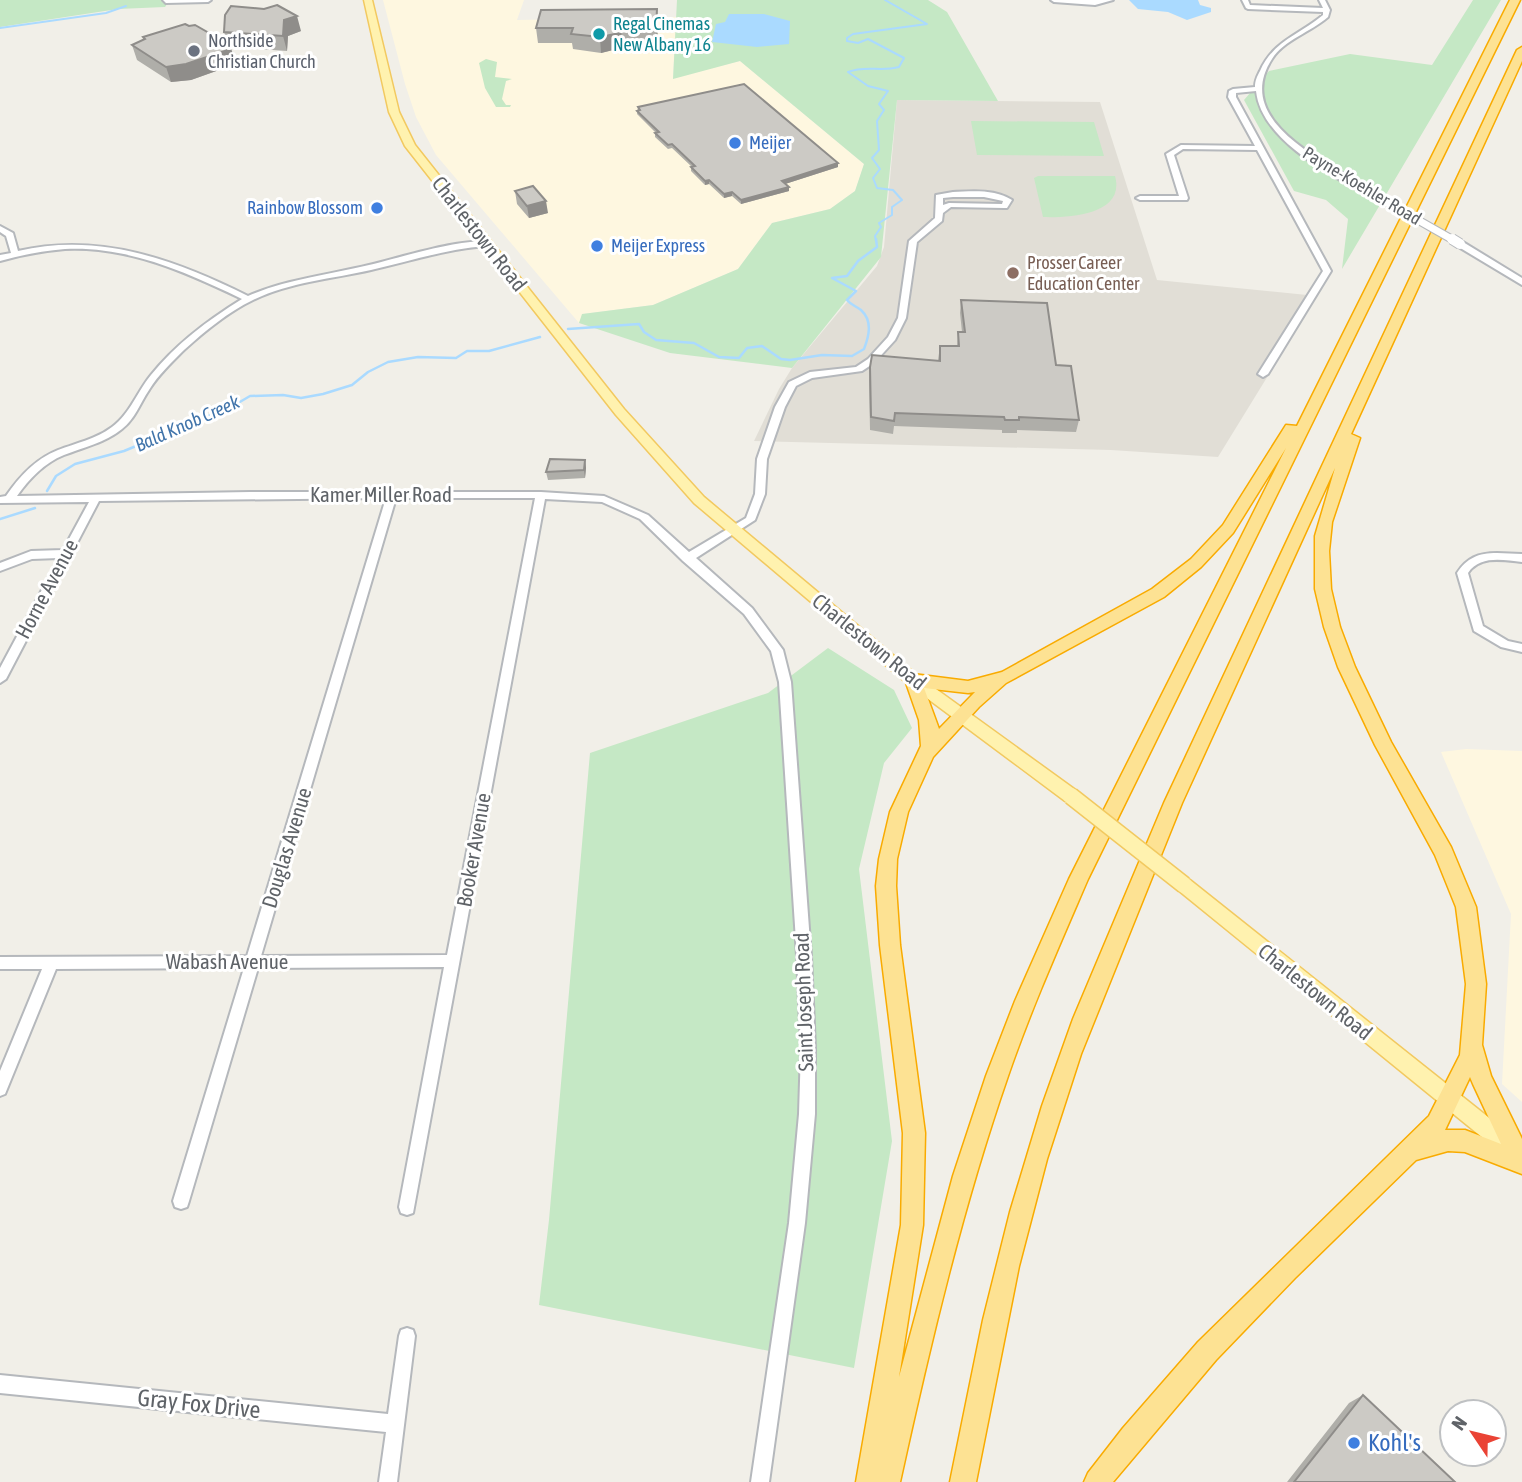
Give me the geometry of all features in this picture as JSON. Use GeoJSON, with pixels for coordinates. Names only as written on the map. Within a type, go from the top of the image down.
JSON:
{"type":"FeatureCollection","features":[{"type":"Feature","properties":{"kind":"highway"},"geometry":{"type":"LineString","coordinates":[[887,1482],[908,1385],[953,1214],[997,1074],[1038,971],[1079,879],[1515,0]]}},
{"type":"Feature","properties":{"kind":"highway"},"geometry":{"type":"LineString","coordinates":[[962,1482],[976,1404],[1005,1278],[1037,1157],[1071,1052],[1125,919],[1159,848],[1173,803],[1522,50]]}},
{"type":"Feature","properties":{"kind":"highway"},"geometry":{"type":"LineString","coordinates":[[925,757],[973,702],[1007,677],[1137,606],[1196,563],[1227,529],[1253,491],[1357,318]]}},
{"type":"Feature","properties":{"kind":"highway"},"geometry":{"type":"LineString","coordinates":[[1097,1482],[1130,1438],[1208,1350],[1437,1123],[1471,1056],[1475,960],[1466,907],[1444,853],[1347,669],[1324,596],[1321,550],[1328,508],[1343,471],[1373,375]]}},
{"type":"Feature","properties":{"kind":"highway"},"geometry":{"type":"LineString","coordinates":[[913,680],[968,687],[1007,677]]}},
{"type":"Feature","properties":{"kind":"highway"},"geometry":{"type":"LineString","coordinates":[[869,1482],[906,1275],[912,1226],[914,1133],[890,945],[886,886],[888,859],[899,812],[925,757],[932,732],[913,680]]}},
{"type":"Feature","properties":{"kind":"highway"},"geometry":{"type":"LineString","coordinates":[[1472,1045],[1481,1077],[1520,1158]]}},
{"type":"Feature","properties":{"kind":"highway"},"geometry":{"type":"LineString","coordinates":[[1410,1151],[1448,1140],[1465,1141],[1520,1158]]}},
{"type":"Feature","properties":{"kind":"main road","name":"Charlestown Road"},"geometry":{"type":"LineString","coordinates":[[368,0],[398,124],[410,146],[648,446],[699,500],[913,680],[1071,796],[1520,1158]]}},
{"type":"Feature","properties":{"kind":"street"},"geometry":{"type":"LineString","coordinates":[[166,1],[208,0]]}},
{"type":"Feature","properties":{"kind":"street"},"geometry":{"type":"LineString","coordinates":[[1054,0],[1095,3],[1110,0]]}},
{"type":"Feature","properties":{"kind":"street"},"geometry":{"type":"LineString","coordinates":[[1245,0],[1248,6],[1327,10]]}},
{"type":"Feature","properties":{"kind":"street"},"geometry":{"type":"LineString","coordinates":[[1322,0],[1327,10]]}},
{"type":"Feature","properties":{"kind":"street"},"geometry":{"type":"LineString","coordinates":[[1263,374],[1327,271],[1232,97],[1233,92],[1241,89],[1258,89],[1259,76],[1269,58],[1279,48],[1322,19],[1327,10]]}},
{"type":"Feature","properties":{"kind":"street","name":"Payne-Koehler Road"},"geometry":{"type":"LineString","coordinates":[[1258,89],[1268,118],[1288,141],[1320,164],[1522,282]]}},
{"type":"Feature","properties":{"kind":"street"},"geometry":{"type":"LineString","coordinates":[[1140,198],[1184,198],[1170,154],[1181,147],[1260,148]]}},
{"type":"Feature","properties":{"kind":"street"},"geometry":{"type":"LineString","coordinates":[[687,558],[735,532],[750,520],[758,503],[762,459],[788,388],[802,377],[859,369],[882,350],[896,331],[902,318],[913,241],[939,219],[937,199],[945,195],[999,196],[1008,200],[1004,206],[949,205],[940,211]]}},
{"type":"Feature","properties":{"kind":"street"},"geometry":{"type":"LineString","coordinates":[[0,228],[10,235],[15,254]]}},
{"type":"Feature","properties":{"kind":"street"},"geometry":{"type":"LineString","coordinates":[[4,500],[26,477],[50,458],[107,436],[120,427],[130,418],[145,389],[178,349],[248,299],[286,285],[376,267],[424,262],[486,244]]}},
{"type":"Feature","properties":{"kind":"street"},"geometry":{"type":"LineString","coordinates":[[0,258],[57,248],[132,251],[178,265],[248,299]]}},
{"type":"Feature","properties":{"kind":"street","name":"Kamer Miller Road"},"geometry":{"type":"LineString","coordinates":[[4,500],[250,495],[588,496],[620,503],[644,517],[687,558]]}},
{"type":"Feature","properties":{"kind":"street","name":"Booker Avenue"},"geometry":{"type":"LineString","coordinates":[[407,1207],[541,495]]}},
{"type":"Feature","properties":{"kind":"street","name":"Douglas Avenue"},"geometry":{"type":"LineString","coordinates":[[181,1201],[392,496]]}},
{"type":"Feature","properties":{"kind":"street","name":"Horne Avenue"},"geometry":{"type":"LineString","coordinates":[[0,679],[95,500]]}},
{"type":"Feature","properties":{"kind":"street"},"geometry":{"type":"LineString","coordinates":[[0,567],[31,555],[67,554]]}},
{"type":"Feature","properties":{"kind":"street","name":"Saint Joseph Road"},"geometry":{"type":"LineString","coordinates":[[687,558],[748,611],[769,636],[783,666],[788,718],[804,957],[808,1048],[807,1114],[797,1223],[760,1482]]}},
{"type":"Feature","properties":{"kind":"street"},"geometry":{"type":"LineString","coordinates":[[1522,558],[1475,558],[1468,562],[1462,573],[1478,628],[1505,644],[1522,648]]}},
{"type":"Feature","properties":{"kind":"street","name":"Wabash Avenue"},"geometry":{"type":"LineString","coordinates":[[0,963],[454,961]]}},
{"type":"Feature","properties":{"kind":"street"},"geometry":{"type":"LineString","coordinates":[[0,1089],[51,963]]}},
{"type":"Feature","properties":{"kind":"street"},"geometry":{"type":"LineString","coordinates":[[388,1482],[407,1336]]}},
{"type":"Feature","properties":{"kind":"street","name":"Gray Fox Drive"},"geometry":{"type":"LineString","coordinates":[[0,1384],[397,1424]]}},
{"type":"Feature","properties":{"kind":"shaded area"},"geometry":{"type":"Polygon","coordinates":[[[383,0],[524,0],[517,20],[676,17],[673,78],[740,61],[864,164],[855,191],[830,209],[772,223],[738,269],[653,305],[583,314],[579,323],[436,155],[416,117],[383,0]]]}},
{"type":"Feature","properties":{"kind":"shaded area","name":"Prosser Career Education Center"},"geometry":{"type":"Polygon","coordinates":[[[897,100],[1100,102],[1157,280],[1317,296],[1218,457],[1111,450],[754,441],[792,368],[877,266],[884,247],[897,100]]]}},
{"type":"Feature","properties":{"kind":"shaded area"},"geometry":{"type":"Polygon","coordinates":[[[1466,749],[1522,751],[1522,1102],[1502,1084],[1511,914],[1441,752],[1466,749]]]}},
{"type":"Feature","properties":{"kind":"green space"},"geometry":{"type":"Polygon","coordinates":[[[0,0],[170,0],[165,7],[118,9],[0,27],[0,0]]]}},
{"type":"Feature","properties":{"kind":"green space"},"geometry":{"type":"Polygon","coordinates":[[[677,0],[928,0],[947,12],[998,101],[897,100],[881,257],[792,368],[670,353],[579,323],[582,314],[653,305],[738,269],[772,223],[830,209],[855,191],[864,164],[740,61],[673,79],[677,0]]]}},
{"type":"Feature","properties":{"kind":"green space"},"geometry":{"type":"Polygon","coordinates":[[[1473,0],[1501,0],[1342,269],[1348,219],[1326,200],[1294,191],[1244,100],[1269,71],[1350,54],[1432,65],[1473,0]]]}},
{"type":"Feature","properties":{"kind":"green space"},"geometry":{"type":"Polygon","coordinates":[[[486,59],[497,62],[495,77],[512,79],[506,81],[502,99],[506,105],[511,105],[510,107],[496,107],[485,88],[479,63],[486,59]]]}},
{"type":"Feature","properties":{"kind":"green space"},"geometry":{"type":"Polygon","coordinates":[[[971,121],[1094,122],[1104,156],[977,155],[971,121]]]}},
{"type":"Feature","properties":{"kind":"green space"},"geometry":{"type":"Polygon","coordinates":[[[1115,176],[1116,189],[1112,199],[1092,212],[1043,217],[1034,178],[1115,176]]]}},
{"type":"Feature","properties":{"kind":"green space"},"geometry":{"type":"Polygon","coordinates":[[[828,648],[894,690],[912,728],[884,763],[859,869],[892,1141],[854,1368],[539,1305],[549,1220],[590,753],[768,693],[828,648]]]}},
{"type":"Feature","properties":{"kind":"water"},"geometry":{"type":"Polygon","coordinates":[[[1129,0],[1198,0],[1200,5],[1211,8],[1211,12],[1187,20],[1168,12],[1138,9],[1129,0]]]}},
{"type":"Feature","properties":{"kind":"water"},"geometry":{"type":"Polygon","coordinates":[[[729,14],[764,14],[790,21],[789,44],[757,47],[712,42],[716,24],[725,22],[729,14]]]}},
{"type":"Feature","properties":{"kind":"building"},"geometry":{"type":"Polygon","coordinates":[[[277,5],[297,16],[284,20],[283,36],[224,32],[225,15],[231,6],[264,9],[277,5]]]}},
{"type":"Feature","properties":{"kind":"building"},"geometry":{"type":"Polygon","coordinates":[[[657,9],[656,27],[621,28],[620,33],[600,37],[571,34],[573,28],[536,28],[541,10],[657,9]]]}},
{"type":"Feature","properties":{"kind":"building"},"geometry":{"type":"Polygon","coordinates":[[[185,24],[195,25],[230,45],[224,47],[228,50],[186,64],[166,67],[132,45],[145,39],[143,37],[185,24]]]}},
{"type":"Feature","properties":{"kind":"building","name":"Meijer"},"geometry":{"type":"Polygon","coordinates":[[[744,84],[838,163],[782,181],[789,187],[741,200],[732,192],[724,194],[709,180],[705,181],[691,167],[695,166],[672,144],[668,145],[655,133],[659,132],[637,111],[640,110],[638,107],[744,84]]]}},
{"type":"Feature","properties":{"kind":"building"},"geometry":{"type":"Polygon","coordinates":[[[533,186],[546,201],[527,206],[515,191],[533,186]]]}},
{"type":"Feature","properties":{"kind":"building","name":"Prosser Career Education Center"},"geometry":{"type":"Polygon","coordinates":[[[961,300],[1047,303],[1056,365],[1071,366],[1079,420],[1019,417],[1019,420],[1005,420],[1004,417],[895,413],[894,421],[871,417],[872,355],[940,361],[940,346],[959,346],[958,332],[965,332],[961,300]]]}},
{"type":"Feature","properties":{"kind":"building"},"geometry":{"type":"Polygon","coordinates":[[[550,459],[585,460],[584,470],[546,472],[550,459]]]}},
{"type":"Feature","properties":{"kind":"building","name":"Kohl's"},"geometry":{"type":"Polygon","coordinates":[[[1363,1395],[1455,1482],[1294,1482],[1363,1395]]]}},
{"type":"Feature","properties":{"kind":"waterway","name":"Bald Knob Creek"},"geometry":{"type":"LineString","coordinates":[[876,241],[875,236],[881,227],[879,223],[892,215],[892,207],[902,200],[893,190],[877,188],[873,178],[880,169],[872,158],[879,150],[877,121],[884,110],[879,104],[888,91],[868,86],[848,72],[899,67],[904,58],[868,39],[858,43],[847,41],[847,38],[853,34],[927,24],[885,0]]}},
{"type":"Feature","properties":{"kind":"waterway"},"geometry":{"type":"LineString","coordinates":[[0,28],[106,13],[126,6]]}},
{"type":"Feature","properties":{"kind":"waterway","name":"Bald Knob Creek"},"geometry":{"type":"LineString","coordinates":[[568,329],[639,324],[644,332],[656,340],[694,343],[719,357],[739,358],[747,348],[762,346],[781,359],[822,355],[852,356],[864,349],[869,324],[865,314],[847,300],[856,291],[832,278],[847,276],[858,261],[877,247],[876,239]]}},
{"type":"Feature","properties":{"kind":"waterway","name":"Bald Knob Creek"},"geometry":{"type":"LineString","coordinates":[[47,491],[56,476],[75,464],[124,451],[233,406],[250,396],[283,395],[301,398],[323,394],[352,385],[368,372],[388,362],[418,357],[456,358],[467,351],[489,351],[540,337]]}},
{"type":"Feature","properties":{"kind":"waterway","name":"Bald Knob Creek"},"geometry":{"type":"LineString","coordinates":[[0,519],[35,508]]}},
{"type":"Feature","properties":{"kind":"place","name":"Regal Cinemas New Albany 16"},"geometry":{"type":"Point","coordinates":[599,34]}},
{"type":"Feature","properties":{"kind":"place","name":"Northside Christian Church"},"geometry":{"type":"Point","coordinates":[194,51]}},
{"type":"Feature","properties":{"kind":"place","name":"Meijer"},"geometry":{"type":"Point","coordinates":[735,143]}},
{"type":"Feature","properties":{"kind":"place","name":"Rainbow Blossom"},"geometry":{"type":"Point","coordinates":[377,208]}},
{"type":"Feature","properties":{"kind":"place","name":"Meijer Express"},"geometry":{"type":"Point","coordinates":[597,246]}},
{"type":"Feature","properties":{"kind":"place","name":"Prosser Career Education Center"},"geometry":{"type":"Point","coordinates":[1013,273]}},
{"type":"Feature","properties":{"kind":"place","name":"Kohl's"},"geometry":{"type":"Point","coordinates":[1354,1443]}}]}
